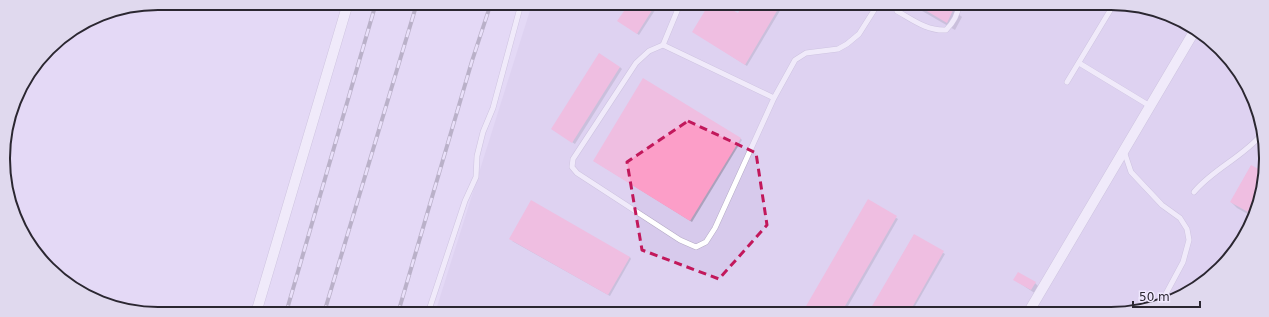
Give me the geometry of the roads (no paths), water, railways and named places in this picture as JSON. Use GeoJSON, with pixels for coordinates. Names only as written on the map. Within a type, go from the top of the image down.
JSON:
{"type":"FeatureCollection","features":[{"type":"Feature","properties":{"kind":"street"},"geometry":{"type":"LineString","coordinates":[[258,307],[346,10]]}},
{"type":"Feature","properties":{"kind":"street"},"geometry":{"type":"LineString","coordinates":[[1034,307],[1192,35]]}},
{"type":"Feature","properties":{"kind":"lane"},"geometry":{"type":"LineString","coordinates":[[430,307],[463,207],[476,177],[477,156],[483,132],[493,108],[519,10]]}},
{"type":"Feature","properties":{"kind":"lane"},"geometry":{"type":"LineString","coordinates":[[678,10],[663,45],[649,51],[636,63],[574,159],[572,167],[577,173],[680,240],[696,247],[706,242],[715,228],[774,98],[795,60],[806,53],[838,49],[847,44],[860,34],[874,10]]}},
{"type":"Feature","properties":{"kind":"lane"},"geometry":{"type":"LineString","coordinates":[[897,11],[925,27],[937,31],[946,30],[952,24],[958,10]]}},
{"type":"Feature","properties":{"kind":"lane"},"geometry":{"type":"LineString","coordinates":[[1067,82],[1110,10]]}},
{"type":"Feature","properties":{"kind":"lane"},"geometry":{"type":"LineString","coordinates":[[663,45],[774,98]]}},
{"type":"Feature","properties":{"kind":"lane"},"geometry":{"type":"LineString","coordinates":[[1078,63],[1150,106]]}},
{"type":"Feature","properties":{"kind":"lane"},"geometry":{"type":"LineString","coordinates":[[1194,192],[1202,182],[1258,139]]}},
{"type":"Feature","properties":{"kind":"lane"},"geometry":{"type":"LineString","coordinates":[[1124,150],[1132,172],[1162,205],[1180,218],[1187,229],[1189,240],[1183,262],[1165,297]]}},
{"type":"Feature","properties":{"kind":"railway"},"geometry":{"type":"LineString","coordinates":[[288,307],[374,10]]}},
{"type":"Feature","properties":{"kind":"railway"},"geometry":{"type":"LineString","coordinates":[[326,307],[415,10]]}},
{"type":"Feature","properties":{"kind":"railway"},"geometry":{"type":"LineString","coordinates":[[400,307],[472,61],[489,10]]}}]}
